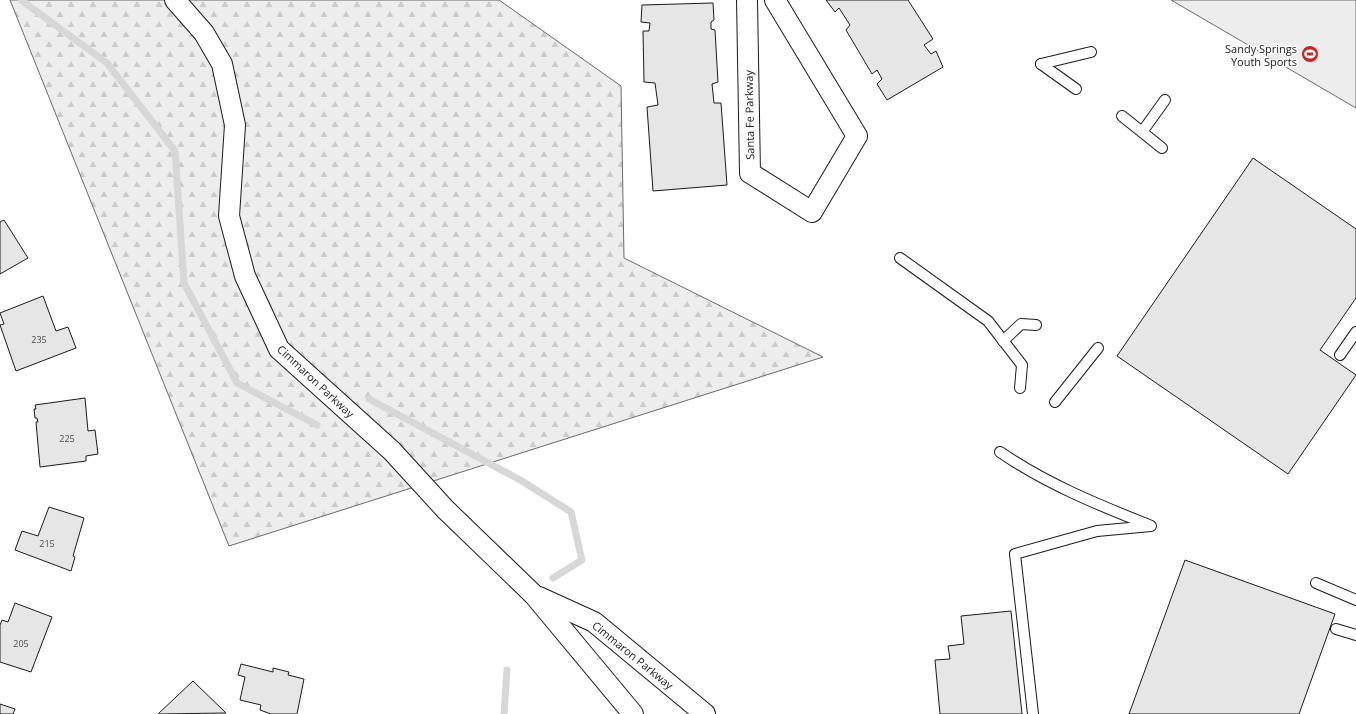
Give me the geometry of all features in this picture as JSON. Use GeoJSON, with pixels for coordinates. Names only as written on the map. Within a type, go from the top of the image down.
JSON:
{"type":"FeatureCollection","features":[{"type":"Feature","properties":{"kind":"street","name":"Cimmaron Parkway"},"geometry":{"type":"LineString","coordinates":[[174,0],[204,33],[222,64],[235,125],[229,216],[245,276],[279,349],[392,452],[445,509],[534,595],[633,714]]}},
{"type":"Feature","properties":{"kind":"street","name":"Santa Fe Parkway"},"geometry":{"type":"LineString","coordinates":[[747,0],[750,173],[812,212],[857,136],[775,0]]}},
{"type":"Feature","properties":{"kind":"street","name":"Cimmaron Parkway"},"geometry":{"type":"LineString","coordinates":[[534,595],[594,622],[705,714]]}},
{"type":"Feature","properties":{"kind":"lane"},"geometry":{"type":"LineString","coordinates":[[1076,89],[1041,64],[1091,52]]}},
{"type":"Feature","properties":{"kind":"lane"},"geometry":{"type":"LineString","coordinates":[[1142,132],[1165,100]]}},
{"type":"Feature","properties":{"kind":"lane"},"geometry":{"type":"LineString","coordinates":[[1122,116],[1162,148]]}},
{"type":"Feature","properties":{"kind":"lane"},"geometry":{"type":"LineString","coordinates":[[900,258],[988,321],[1022,365],[1020,388]]}},
{"type":"Feature","properties":{"kind":"lane"},"geometry":{"type":"LineString","coordinates":[[1003,341],[1021,324],[1036,325]]}},
{"type":"Feature","properties":{"kind":"lane"},"geometry":{"type":"LineString","coordinates":[[1340,355],[1356,332]]}},
{"type":"Feature","properties":{"kind":"lane"},"geometry":{"type":"LineString","coordinates":[[1055,402],[1098,348]]}},
{"type":"Feature","properties":{"kind":"lane"},"geometry":{"type":"LineString","coordinates":[[1000,452],[1028,471],[1070,493],[1151,526],[1096,531],[1015,554],[1033,714]]}},
{"type":"Feature","properties":{"kind":"lane"},"geometry":{"type":"LineString","coordinates":[[1316,583],[1356,600]]}},
{"type":"Feature","properties":{"kind":"lane"},"geometry":{"type":"LineString","coordinates":[[1336,629],[1356,635]]}},
{"type":"Feature","properties":{"kind":"green space"},"geometry":{"type":"Polygon","coordinates":[[[10,0],[499,0],[621,86],[624,258],[823,357],[229,546],[10,0]]]}},
{"type":"Feature","properties":{"kind":"shaded area","name":"Sandy Springs Youth Sports"},"geometry":{"type":"Polygon","coordinates":[[[1171,0],[1356,0],[1356,108],[1171,0]]]}},
{"type":"Feature","properties":{"kind":"building"},"geometry":{"type":"Polygon","coordinates":[[[826,0],[908,0],[933,39],[924,45],[931,54],[936,51],[943,67],[887,100],[877,84],[882,79],[877,70],[872,74],[846,30],[850,25],[839,8],[835,12],[826,0]]]}},
{"type":"Feature","properties":{"kind":"building"},"geometry":{"type":"Polygon","coordinates":[[[713,3],[714,20],[711,22],[711,29],[715,30],[718,82],[712,84],[714,103],[721,103],[727,185],[653,191],[647,107],[658,105],[655,83],[644,82],[643,31],[649,31],[650,23],[641,22],[642,5],[713,3]]]}},
{"type":"Feature","properties":{"kind":"building"},"geometry":{"type":"Polygon","coordinates":[[[1253,158],[1356,229],[1356,298],[1320,350],[1356,375],[1288,474],[1117,356],[1253,158]]]}},
{"type":"Feature","properties":{"kind":"building"},"geometry":{"type":"Polygon","coordinates":[[[4,220],[28,258],[0,274],[0,222],[4,220]]]}},
{"type":"Feature","properties":{"kind":"building"},"geometry":{"type":"Polygon","coordinates":[[[43,296],[56,331],[68,327],[76,348],[16,371],[0,325],[4,324],[0,313],[43,296]]]}},
{"type":"Feature","properties":{"kind":"building"},"geometry":{"type":"Polygon","coordinates":[[[85,398],[88,431],[95,430],[98,454],[86,456],[86,461],[40,467],[36,422],[38,422],[37,418],[35,418],[35,405],[85,398]]]}},
{"type":"Feature","properties":{"kind":"building"},"geometry":{"type":"Polygon","coordinates":[[[49,507],[84,518],[73,556],[75,557],[71,571],[15,550],[22,531],[38,536],[49,507]]]}},
{"type":"Feature","properties":{"kind":"building"},"geometry":{"type":"Polygon","coordinates":[[[1185,560],[1335,614],[1299,714],[1129,714],[1185,560]]]}},
{"type":"Feature","properties":{"kind":"building"},"geometry":{"type":"Polygon","coordinates":[[[15,603],[52,617],[31,672],[0,662],[0,625],[2,620],[8,622],[15,603]]]}},
{"type":"Feature","properties":{"kind":"building"},"geometry":{"type":"Polygon","coordinates":[[[1011,611],[1022,714],[940,714],[935,660],[950,659],[948,646],[964,644],[961,616],[1011,611]]]}},
{"type":"Feature","properties":{"kind":"building"},"geometry":{"type":"Polygon","coordinates":[[[241,664],[273,672],[273,668],[289,672],[288,675],[304,679],[297,714],[271,714],[260,710],[261,705],[240,700],[245,677],[238,675],[241,664]]]}},
{"type":"Feature","properties":{"kind":"building"},"geometry":{"type":"Polygon","coordinates":[[[193,681],[226,713],[158,714],[193,681]]]}},
{"type":"Feature","properties":{"kind":"building"},"geometry":{"type":"Polygon","coordinates":[[[0,704],[15,709],[13,714],[0,714],[0,704]]]}},
{"type":"Feature","properties":{"kind":"waterway"},"geometry":{"type":"LineString","coordinates":[[21,0],[107,63],[175,151],[184,283],[237,383],[317,425]]}},
{"type":"Feature","properties":{"kind":"waterway"},"geometry":{"type":"LineString","coordinates":[[369,399],[522,481],[571,512],[582,560],[553,578]]}},
{"type":"Feature","properties":{"kind":"waterway"},"geometry":{"type":"LineString","coordinates":[[504,714],[507,670]]}},
{"type":"Feature","properties":{"kind":"place","name":"Sandy Springs Youth Sports"},"geometry":{"type":"Point","coordinates":[1310,54]}}]}
